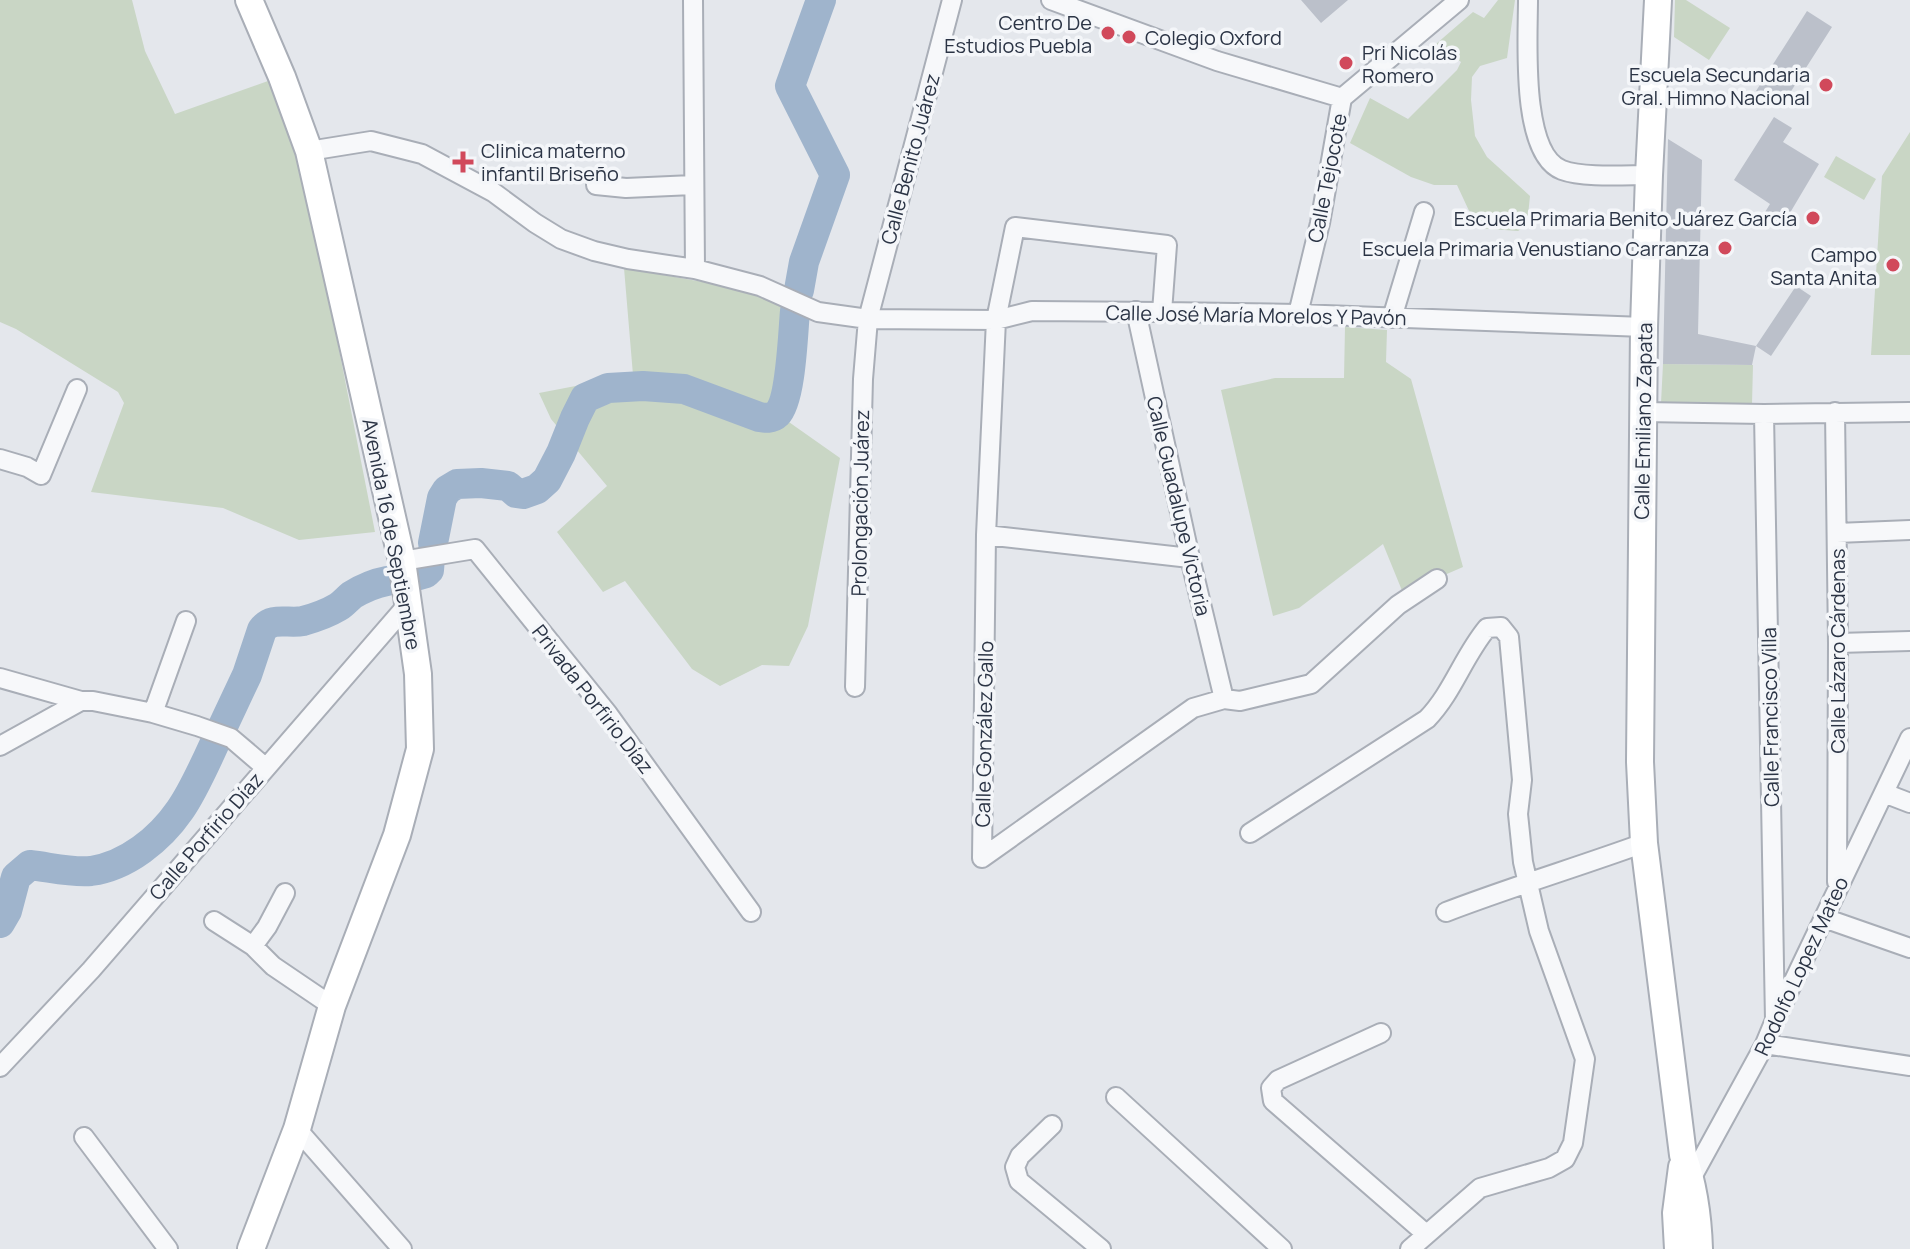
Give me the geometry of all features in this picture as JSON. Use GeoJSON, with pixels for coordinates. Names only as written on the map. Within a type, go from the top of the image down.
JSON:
{"type":"FeatureCollection","features":[{"type":"Feature","properties":{"kind":"main road","name":"Avenida 16 de Septiembre"},"geometry":{"type":"LineString","coordinates":[[249,0],[309,151],[402,561],[418,674],[420,749],[397,835],[332,1006],[297,1129],[251,1249]]}},
{"type":"Feature","properties":{"kind":"main road","name":"Calle Emiliano Zapata"},"geometry":{"type":"LineString","coordinates":[[1658,0],[1644,327],[1640,762],[1644,843],[1685,1173],[1697,1210],[1699,1249]]}},
{"type":"Feature","properties":{"kind":"main road","name":"Calle Emiliano Zapata"},"geometry":{"type":"LineString","coordinates":[[1678,1249],[1676,1213],[1685,1173]]}},
{"type":"Feature","properties":{"kind":"street"},"geometry":{"type":"LineString","coordinates":[[693,0],[695,269]]}},
{"type":"Feature","properties":{"kind":"street","name":"Calle Benito Juárez"},"geometry":{"type":"LineString","coordinates":[[868,319],[952,0]]}},
{"type":"Feature","properties":{"kind":"street"},"geometry":{"type":"LineString","coordinates":[[1051,0],[1217,61],[1342,98]]}},
{"type":"Feature","properties":{"kind":"street","name":"Calle Tejocote"},"geometry":{"type":"LineString","coordinates":[[1298,314],[1320,223],[1342,98],[1459,0]]}},
{"type":"Feature","properties":{"kind":"street"},"geometry":{"type":"LineString","coordinates":[[1528,0],[1529,100],[1537,139],[1550,162],[1562,170],[1582,173],[1649,175]]}},
{"type":"Feature","properties":{"kind":"street"},"geometry":{"type":"LineString","coordinates":[[309,151],[371,141],[422,154],[493,192],[561,239],[594,251],[695,269],[760,286],[818,312],[868,319]]}},
{"type":"Feature","properties":{"kind":"street"},"geometry":{"type":"LineString","coordinates":[[596,185],[626,188],[693,185]]}},
{"type":"Feature","properties":{"kind":"street"},"geometry":{"type":"LineString","coordinates":[[1392,318],[1424,212]]}},
{"type":"Feature","properties":{"kind":"street","name":"Calle González Gallo"},"geometry":{"type":"LineString","coordinates":[[1162,312],[1167,245],[1015,227],[996,320],[986,535],[982,858],[1193,708],[1224,699]]}},
{"type":"Feature","properties":{"kind":"street","name":"Calle José María Morelos Y Pavón"},"geometry":{"type":"LineString","coordinates":[[868,319],[996,320],[1032,311],[1136,311],[1644,327]]}},
{"type":"Feature","properties":{"kind":"street","name":"Calle Guadalupe Victoria"},"geometry":{"type":"LineString","coordinates":[[1136,311],[1224,699]]}},
{"type":"Feature","properties":{"kind":"street","name":"Prolongación Juárez"},"geometry":{"type":"LineString","coordinates":[[855,687],[863,379],[868,319]]}},
{"type":"Feature","properties":{"kind":"street"},"geometry":{"type":"LineString","coordinates":[[0,459],[41,475],[77,389]]}},
{"type":"Feature","properties":{"kind":"street"},"geometry":{"type":"LineString","coordinates":[[1643,412],[1910,412]]}},
{"type":"Feature","properties":{"kind":"street","name":"Calle Lázaro Cárdenas"},"geometry":{"type":"LineString","coordinates":[[1835,412],[1837,889]]}},
{"type":"Feature","properties":{"kind":"street","name":"Calle Francisco Villa"},"geometry":{"type":"LineString","coordinates":[[1764,414],[1775,1020]]}},
{"type":"Feature","properties":{"kind":"street"},"geometry":{"type":"LineString","coordinates":[[1837,533],[1910,530]]}},
{"type":"Feature","properties":{"kind":"street"},"geometry":{"type":"LineString","coordinates":[[986,535],[1190,558]]}},
{"type":"Feature","properties":{"kind":"street","name":"Privada Porfirio Díaz"},"geometry":{"type":"LineString","coordinates":[[402,561],[475,549],[608,714],[751,912]]}},
{"type":"Feature","properties":{"kind":"street"},"geometry":{"type":"LineString","coordinates":[[1224,699],[1240,701],[1311,684],[1398,605],[1437,579]]}},
{"type":"Feature","properties":{"kind":"street","name":"Calle Porfirio Díaz"},"geometry":{"type":"LineString","coordinates":[[0,1067],[91,970],[409,603]]}},
{"type":"Feature","properties":{"kind":"street"},"geometry":{"type":"LineString","coordinates":[[153,713],[186,621]]}},
{"type":"Feature","properties":{"kind":"street"},"geometry":{"type":"LineString","coordinates":[[1250,833],[1427,719],[1440,705],[1475,642],[1487,628],[1501,627],[1509,637],[1522,780],[1518,814],[1527,883],[1539,931],[1585,1059],[1573,1143],[1565,1159],[1549,1168],[1480,1188],[1410,1249]]}},
{"type":"Feature","properties":{"kind":"street"},"geometry":{"type":"LineString","coordinates":[[1838,643],[1910,641]]}},
{"type":"Feature","properties":{"kind":"street"},"geometry":{"type":"LineString","coordinates":[[0,678],[81,701],[153,713],[197,726],[231,738],[265,767]]}},
{"type":"Feature","properties":{"kind":"street"},"geometry":{"type":"LineString","coordinates":[[0,746],[81,701]]}},
{"type":"Feature","properties":{"kind":"street","name":"Rodolfo Lopez Mateo"},"geometry":{"type":"LineString","coordinates":[[1685,1173],[1765,1044],[1910,738]]}},
{"type":"Feature","properties":{"kind":"street"},"geometry":{"type":"LineString","coordinates":[[1884,793],[1910,803]]}},
{"type":"Feature","properties":{"kind":"street"},"geometry":{"type":"LineString","coordinates":[[1446,912],[1644,843]]}},
{"type":"Feature","properties":{"kind":"street"},"geometry":{"type":"LineString","coordinates":[[253,946],[285,893]]}},
{"type":"Feature","properties":{"kind":"street"},"geometry":{"type":"LineString","coordinates":[[1824,918],[1910,948]]}},
{"type":"Feature","properties":{"kind":"street"},"geometry":{"type":"LineString","coordinates":[[214,921],[253,946],[273,966],[332,1006]]}},
{"type":"Feature","properties":{"kind":"street"},"geometry":{"type":"LineString","coordinates":[[1381,1033],[1278,1080],[1271,1088],[1273,1101],[1426,1234]]}},
{"type":"Feature","properties":{"kind":"street"},"geometry":{"type":"LineString","coordinates":[[1765,1044],[1910,1066]]}},
{"type":"Feature","properties":{"kind":"street"},"geometry":{"type":"LineString","coordinates":[[1116,1097],[1282,1249]]}},
{"type":"Feature","properties":{"kind":"street"},"geometry":{"type":"LineString","coordinates":[[1052,1125],[1020,1156],[1015,1167],[1019,1181],[1101,1249]]}},
{"type":"Feature","properties":{"kind":"street"},"geometry":{"type":"LineString","coordinates":[[297,1129],[402,1249]]}},
{"type":"Feature","properties":{"kind":"street"},"geometry":{"type":"LineString","coordinates":[[84,1137],[168,1249]]}},
{"type":"Feature","properties":{"kind":"green space"},"geometry":{"type":"Polygon","coordinates":[[[0,0],[132,0],[145,51],[175,114],[268,81],[300,152],[375,532],[299,540],[223,508],[91,492],[124,403],[118,392],[0,322],[0,0]]]}},
{"type":"Feature","properties":{"kind":"green space"},"geometry":{"type":"Polygon","coordinates":[[[1498,0],[1515,0],[1507,58],[1480,66],[1472,77],[1471,100],[1475,136],[1487,157],[1530,196],[1527,225],[1518,231],[1477,228],[1457,185],[1434,185],[1411,177],[1350,143],[1370,98],[1408,119],[1457,70],[1461,62],[1436,44],[1473,12],[1484,18],[1498,0]]]}},
{"type":"Feature","properties":{"kind":"green space"},"geometry":{"type":"Polygon","coordinates":[[[1675,0],[1686,0],[1730,28],[1709,60],[1674,37],[1675,0]]]}},
{"type":"Feature","properties":{"kind":"green space","name":"Campo Santa Anita"},"geometry":{"type":"Polygon","coordinates":[[[1910,132],[1910,355],[1871,355],[1882,176],[1910,132]]]}},
{"type":"Feature","properties":{"kind":"green space"},"geometry":{"type":"Polygon","coordinates":[[[1836,156],[1876,179],[1864,200],[1824,177],[1836,156]]]}},
{"type":"Feature","properties":{"kind":"green space"},"geometry":{"type":"Polygon","coordinates":[[[624,268],[748,290],[804,314],[786,420],[840,458],[808,626],[789,666],[762,665],[720,686],[692,669],[625,581],[603,592],[557,532],[607,486],[551,419],[539,393],[633,375],[624,268]]]}},
{"type":"Feature","properties":{"kind":"green space"},"geometry":{"type":"Polygon","coordinates":[[[1345,327],[1387,330],[1386,362],[1411,379],[1463,567],[1403,593],[1383,544],[1299,608],[1273,616],[1221,390],[1275,378],[1344,378],[1345,327]]]}},
{"type":"Feature","properties":{"kind":"green space"},"geometry":{"type":"Polygon","coordinates":[[[1663,364],[1753,365],[1752,404],[1661,403],[1663,364]]]}},
{"type":"Feature","properties":{"kind":"building"},"geometry":{"type":"Polygon","coordinates":[[[1301,0],[1348,0],[1321,23],[1301,0]]]}},
{"type":"Feature","properties":{"kind":"building"},"geometry":{"type":"Polygon","coordinates":[[[1807,11],[1832,27],[1781,107],[1756,91],[1807,11]]]}},
{"type":"Feature","properties":{"kind":"building"},"geometry":{"type":"Polygon","coordinates":[[[1774,117],[1792,128],[1783,142],[1819,164],[1781,228],[1762,217],[1770,204],[1734,180],[1774,117]]]}},
{"type":"Feature","properties":{"kind":"building"},"geometry":{"type":"Polygon","coordinates":[[[1668,139],[1702,160],[1698,334],[1756,346],[1752,365],[1663,364],[1668,139]]]}},
{"type":"Feature","properties":{"kind":"building"},"geometry":{"type":"Polygon","coordinates":[[[1796,286],[1811,296],[1771,356],[1756,346],[1796,286]]]}},
{"type":"Feature","properties":{"kind":"waterway"},"geometry":{"type":"LineString","coordinates":[[799,290],[804,262],[835,175],[790,86],[821,0]]}},
{"type":"Feature","properties":{"kind":"waterway"},"geometry":{"type":"LineString","coordinates":[[433,543],[442,498],[447,490],[457,484],[481,483],[508,486],[516,493],[523,494],[537,489],[547,480],[585,398],[608,388],[643,386],[684,389],[759,417],[775,416],[782,407],[788,381],[795,311]]}},
{"type":"Feature","properties":{"kind":"waterway"},"geometry":{"type":"LineString","coordinates":[[419,575],[429,570],[430,557]]}},
{"type":"Feature","properties":{"kind":"waterway"},"geometry":{"type":"LineString","coordinates":[[223,726],[266,626],[316,617],[338,607],[352,595],[387,581]]}},
{"type":"Feature","properties":{"kind":"waterway"},"geometry":{"type":"LineString","coordinates":[[0,923],[7,911],[16,877],[30,865],[91,871],[130,857],[153,841],[185,802],[217,738]]}},
{"type":"Feature","properties":{"kind":"place","name":"Centro De Estudios Puebla"},"geometry":{"type":"Point","coordinates":[1108,33]}},
{"type":"Feature","properties":{"kind":"place","name":"Colegio Oxford"},"geometry":{"type":"Point","coordinates":[1129,37]}},
{"type":"Feature","properties":{"kind":"place","name":"Pri Nicolás Romero"},"geometry":{"type":"Point","coordinates":[1346,63]}},
{"type":"Feature","properties":{"kind":"place","name":"Escuela Secundaria Gral. Himno Nacional"},"geometry":{"type":"Point","coordinates":[1826,85]}},
{"type":"Feature","properties":{"kind":"place","name":"Clinica materno infantil Briseño"},"geometry":{"type":"Point","coordinates":[463,162]}},
{"type":"Feature","properties":{"kind":"place","name":"Escuela Primaria Benito Juárez García"},"geometry":{"type":"Point","coordinates":[1813,218]}},
{"type":"Feature","properties":{"kind":"place","name":"Escuela Primaria Venustiano Carranza"},"geometry":{"type":"Point","coordinates":[1725,248]}},
{"type":"Feature","properties":{"kind":"place","name":"Campo Santa Anita"},"geometry":{"type":"Point","coordinates":[1893,265]}}]}
